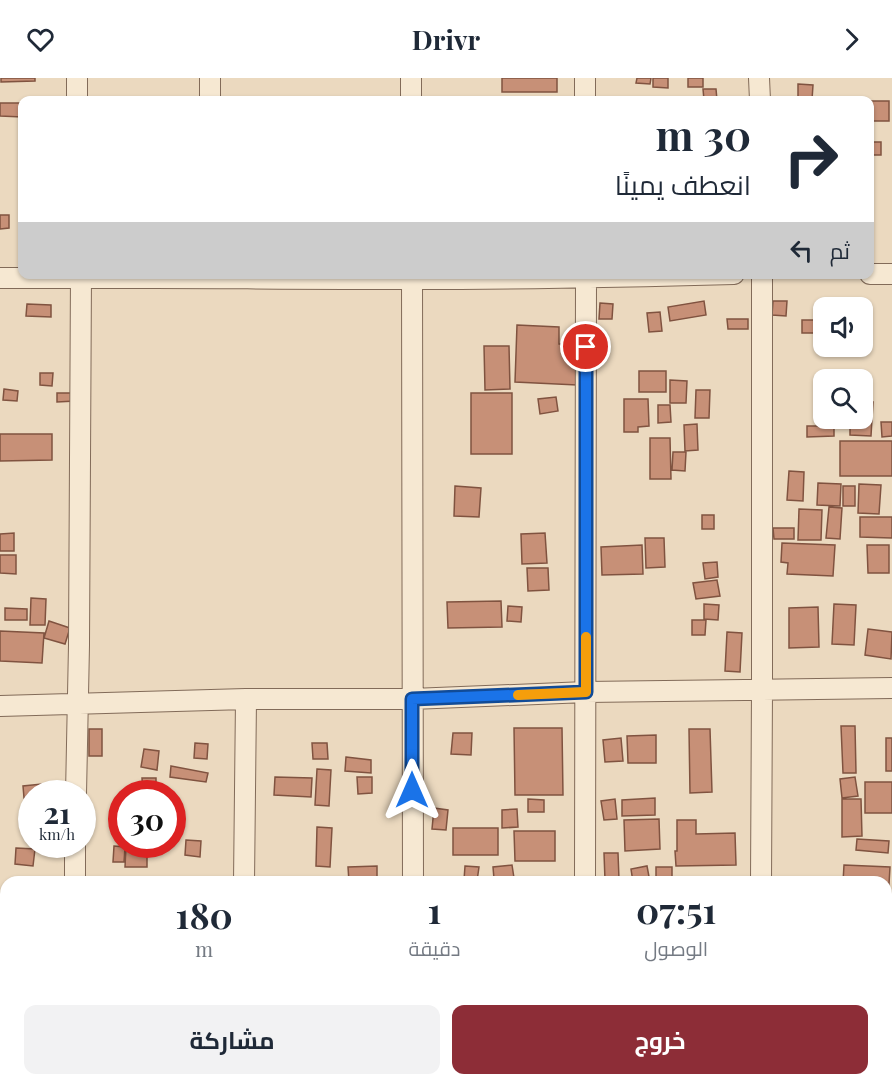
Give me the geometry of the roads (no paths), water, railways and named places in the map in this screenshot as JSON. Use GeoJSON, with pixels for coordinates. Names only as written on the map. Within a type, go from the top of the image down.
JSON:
{"type":"FeatureCollection","features":[{"type":"Feature","properties":{"kind":"street"},"geometry":{"type":"LineString","coordinates":[[77,78],[77,96]]}},
{"type":"Feature","properties":{"kind":"street"},"geometry":{"type":"LineString","coordinates":[[210,78],[210,96]]}},
{"type":"Feature","properties":{"kind":"street"},"geometry":{"type":"LineString","coordinates":[[411,78],[411,96]]}},
{"type":"Feature","properties":{"kind":"street"},"geometry":{"type":"LineString","coordinates":[[585,78],[585,96]]}},
{"type":"Feature","properties":{"kind":"street"},"geometry":{"type":"LineString","coordinates":[[759,78],[759,96]]}},
{"type":"Feature","properties":{"kind":"street"},"geometry":{"type":"LineString","coordinates":[[874,274],[892,274]]}},
{"type":"Feature","properties":{"kind":"street"},"geometry":{"type":"LineString","coordinates":[[0,278],[18,278]]}},
{"type":"Feature","properties":{"kind":"street"},"geometry":{"type":"LineString","coordinates":[[76,780],[81,279]]}},
{"type":"Feature","properties":{"kind":"street"},"geometry":{"type":"LineString","coordinates":[[412,279],[413,876]]}},
{"type":"Feature","properties":{"kind":"street"},"geometry":{"type":"LineString","coordinates":[[585,876],[586,279]]}},
{"type":"Feature","properties":{"kind":"street"},"geometry":{"type":"LineString","coordinates":[[760,876],[762,279]]}},
{"type":"Feature","properties":{"kind":"street"},"geometry":{"type":"LineString","coordinates":[[0,706],[246,699],[412,699],[586,692],[892,688]]}},
{"type":"Feature","properties":{"kind":"street"},"geometry":{"type":"LineString","coordinates":[[244,876],[246,699]]}},
{"type":"Feature","properties":{"kind":"street"},"geometry":{"type":"LineString","coordinates":[[75,858],[75,876]]}},
{"type":"Feature","properties":{"kind":"street"},"geometry":{"type":"LineString","coordinates":[[759,1086],[892,1086]]}}]}
